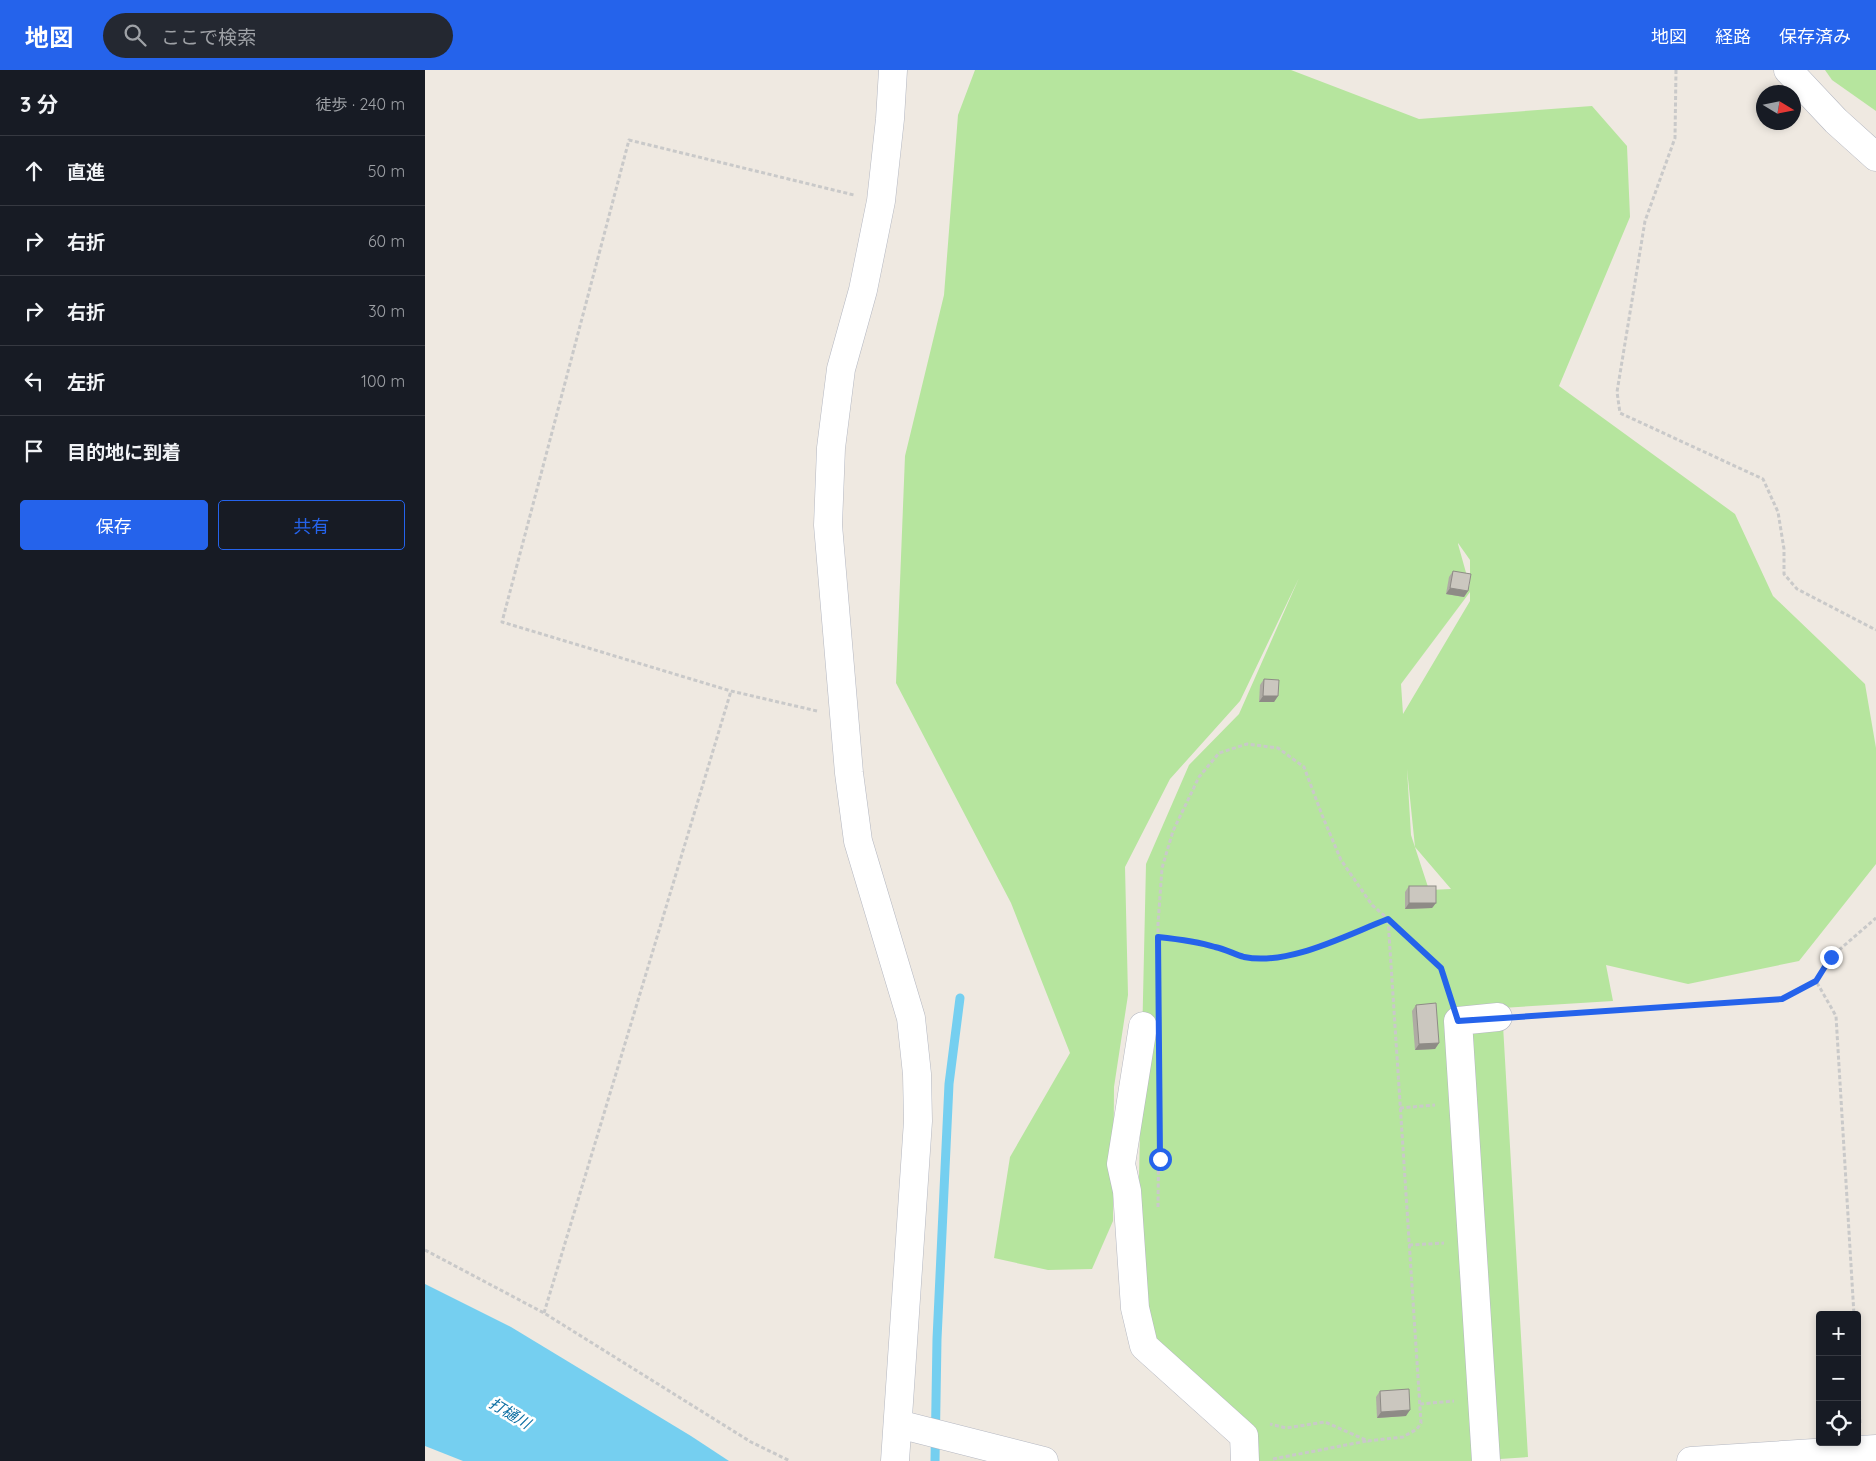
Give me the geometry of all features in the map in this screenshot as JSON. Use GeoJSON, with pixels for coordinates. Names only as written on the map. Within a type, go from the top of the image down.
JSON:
{"type":"FeatureCollection","features":[{"type":"Feature","properties":{"kind":"street"},"geometry":{"type":"LineString","coordinates":[[893,70],[881,201],[863,290],[841,369],[831,448],[828,525],[849,773],[858,842],[911,1018],[917,1074],[918,1121],[895,1461]]}},
{"type":"Feature","properties":{"kind":"street"},"geometry":{"type":"LineString","coordinates":[[1788,70],[1836,121],[1876,157]]}},
{"type":"Feature","properties":{"kind":"street"},"geometry":{"type":"LineString","coordinates":[[1151,1015],[1121,1164],[1127,1191],[1135,1308],[1144,1346],[1243,1436],[1257,1460]]}},
{"type":"Feature","properties":{"kind":"street"},"geometry":{"type":"LineString","coordinates":[[1486,1461],[1458,1021],[1498,1018]]}},
{"type":"Feature","properties":{"kind":"street"},"geometry":{"type":"LineString","coordinates":[[898,1424],[1044,1461]]}},
{"type":"Feature","properties":{"kind":"street"},"geometry":{"type":"LineString","coordinates":[[1691,1461],[1869,1449]]}},
{"type":"Feature","properties":{"kind":"path"},"geometry":{"type":"LineString","coordinates":[[1676,70],[1675,138],[1645,221],[1617,392],[1620,413],[1763,479],[1778,512],[1784,549],[1784,574],[1797,589],[1876,630]]}},
{"type":"Feature","properties":{"kind":"path"},"geometry":{"type":"LineString","coordinates":[[845,715],[814,711],[731,691],[502,622],[629,140],[881,201]]}},
{"type":"Feature","properties":{"kind":"path"},"geometry":{"type":"LineString","coordinates":[[545,1313],[731,691]]}},
{"type":"Feature","properties":{"kind":"path"},"geometry":{"type":"LineString","coordinates":[[1151,1015],[1162,868],[1173,831],[1199,777],[1219,753],[1247,744],[1278,748],[1304,767],[1341,860],[1372,905],[1441,968],[1458,1021]]}},
{"type":"Feature","properties":{"kind":"path"},"geometry":{"type":"LineString","coordinates":[[1498,1018],[1782,999],[1816,981],[1831,957],[1876,918]]}},
{"type":"Feature","properties":{"kind":"path"},"geometry":{"type":"LineString","coordinates":[[1158,937],[1191,941],[1245,957],[1268,958],[1290,956],[1388,919]]}},
{"type":"Feature","properties":{"kind":"path"},"geometry":{"type":"LineString","coordinates":[[1257,1460],[1403,1437],[1417,1429],[1421,1423],[1388,919]]}},
{"type":"Feature","properties":{"kind":"path"},"geometry":{"type":"LineString","coordinates":[[1816,981],[1836,1016],[1854,1311]]}},
{"type":"Feature","properties":{"kind":"path"},"geometry":{"type":"LineString","coordinates":[[1400,1108],[1463,1103]]}},
{"type":"Feature","properties":{"kind":"path"},"geometry":{"type":"LineString","coordinates":[[1157,1215],[1160,1159],[1159,1111]]}},
{"type":"Feature","properties":{"kind":"path"},"geometry":{"type":"LineString","coordinates":[[1409,1245],[1472,1241]]}},
{"type":"Feature","properties":{"kind":"path"},"geometry":{"type":"LineString","coordinates":[[425,1250],[545,1313],[751,1442],[790,1461]]}},
{"type":"Feature","properties":{"kind":"path"},"geometry":{"type":"LineString","coordinates":[[1420,1404],[1482,1399]]}},
{"type":"Feature","properties":{"kind":"path"},"geometry":{"type":"LineString","coordinates":[[1861,1399],[1869,1449]]}},
{"type":"Feature","properties":{"kind":"path"},"geometry":{"type":"LineString","coordinates":[[1262,1418],[1270,1424],[1286,1428],[1325,1422],[1368,1441]]}},
{"type":"Feature","properties":{"kind":"green space"},"geometry":{"type":"Polygon","coordinates":[[[975,70],[1291,70],[1419,119],[1592,106],[1627,146],[1630,217],[1559,386],[1735,514],[1773,596],[1865,684],[1876,748],[1876,864],[1799,961],[1688,984],[1606,965],[1613,1001],[1502,1008],[1528,1457],[1470,1461],[1258,1461],[1156,1341],[1143,1299],[1139,1177],[1146,864],[1189,765],[1239,714],[1299,578],[1240,701],[1170,779],[1125,867],[1128,995],[1114,1087],[1113,1221],[1092,1269],[1048,1270],[994,1258],[1010,1157],[1070,1053],[1011,903],[896,683],[905,456],[944,295],[958,115],[975,70]],[[1458,544],[1470,587],[1470,560],[1458,544]],[[1470,592],[1401,684],[1403,714],[1470,601],[1470,592]],[[1407,769],[1411,835],[1429,890],[1451,889],[1415,847],[1407,769]]]}},
{"type":"Feature","properties":{"kind":"green space"},"geometry":{"type":"Polygon","coordinates":[[[1825,70],[1876,70],[1876,111],[1832,80],[1825,70]]]}},
{"type":"Feature","properties":{"kind":"water","name":"打樋川"},"geometry":{"type":"Polygon","coordinates":[[[425,1284],[511,1327],[729,1461],[463,1461],[425,1446],[425,1284]]]}},
{"type":"Feature","properties":{"kind":"building"},"geometry":{"type":"Polygon","coordinates":[[[1453,571],[1471,574],[1468,591],[1450,588],[1453,571]]]}},
{"type":"Feature","properties":{"kind":"building"},"geometry":{"type":"Polygon","coordinates":[[[1264,679],[1279,680],[1278,696],[1263,696],[1264,679]]]}},
{"type":"Feature","properties":{"kind":"building"},"geometry":{"type":"Polygon","coordinates":[[[1409,886],[1436,886],[1436,903],[1409,903],[1409,886]]]}},
{"type":"Feature","properties":{"kind":"building"},"geometry":{"type":"Polygon","coordinates":[[[1436,1003],[1439,1043],[1419,1044],[1416,1005],[1436,1003]]]}},
{"type":"Feature","properties":{"kind":"building"},"geometry":{"type":"Polygon","coordinates":[[[1409,1389],[1410,1410],[1381,1412],[1380,1391],[1409,1389]]]}},
{"type":"Feature","properties":{"kind":"waterway"},"geometry":{"type":"LineString","coordinates":[[935,1461],[937,1339],[949,1084],[960,998]]}},
{"type":"Feature","properties":{"kind":"route"},"geometry":{"type":"LineString","coordinates":[[1160,1159],[1158,937],[1191,941],[1245,957],[1268,958],[1290,956],[1388,919],[1441,968],[1458,1021],[1782,999],[1816,981],[1831,957]]}}]}
